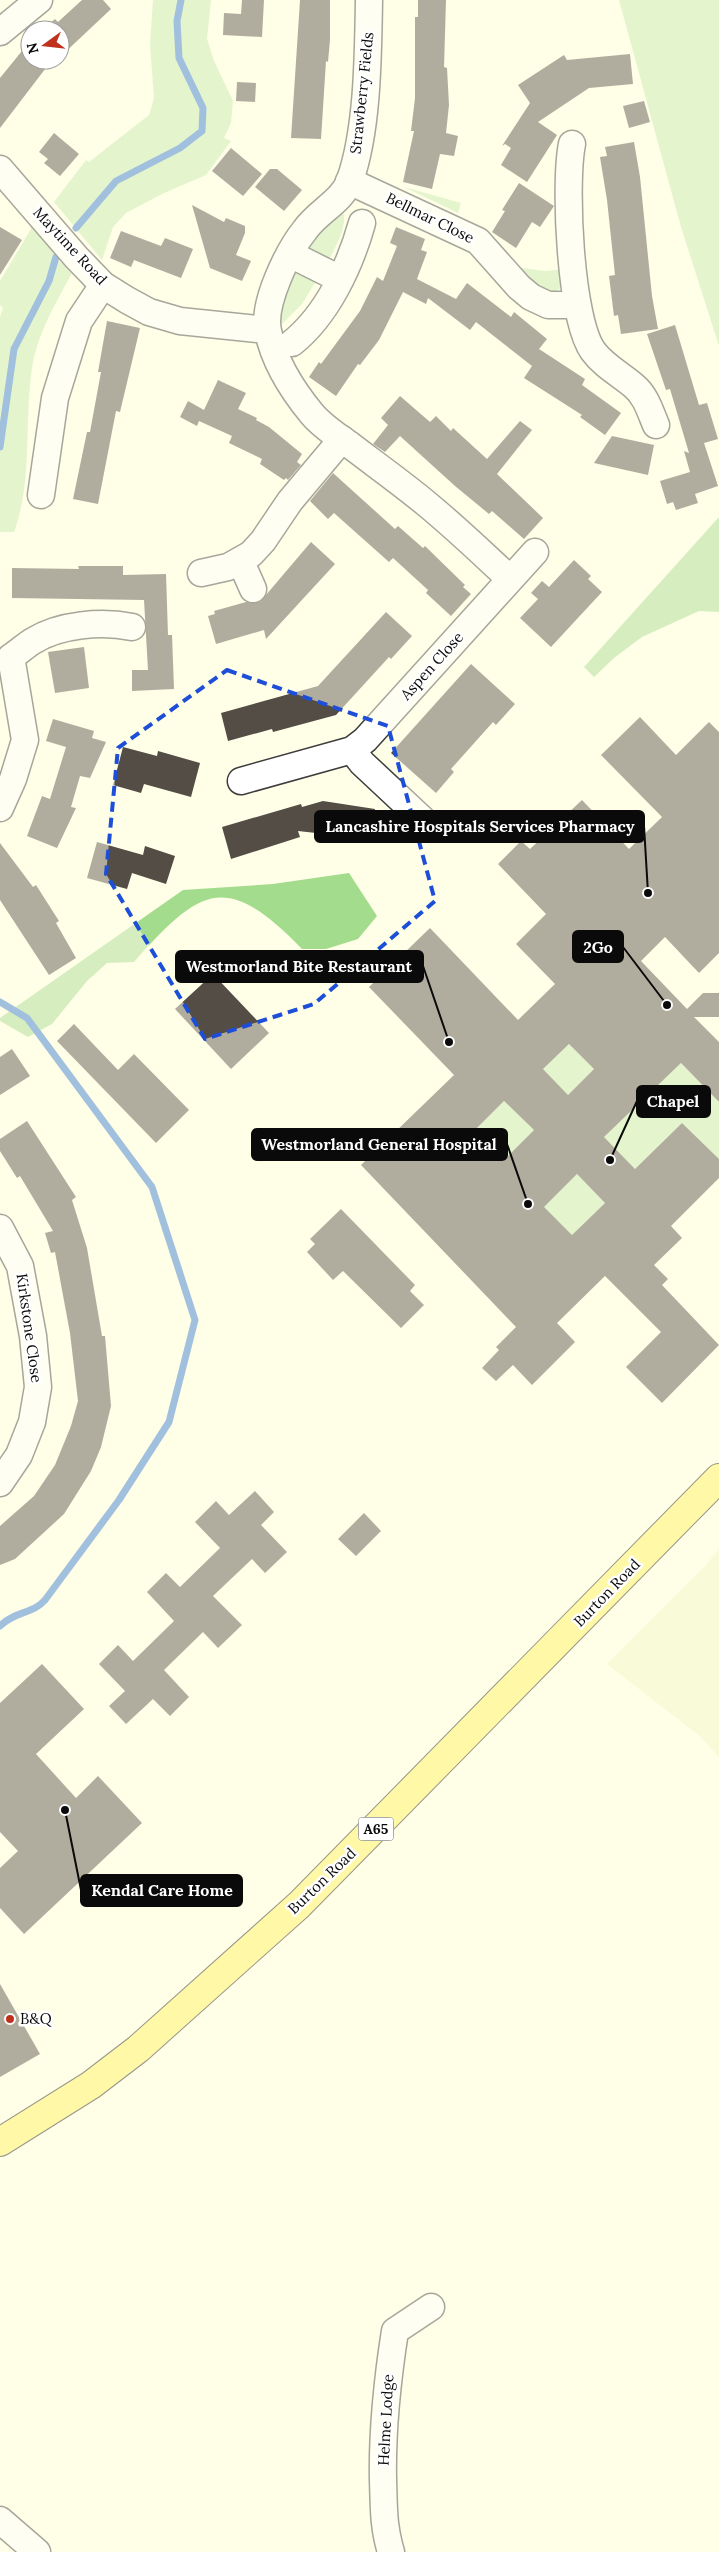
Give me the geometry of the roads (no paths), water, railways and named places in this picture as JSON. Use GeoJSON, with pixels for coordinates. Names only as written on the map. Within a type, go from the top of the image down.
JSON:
{"type":"FeatureCollection","features":[{"type":"Feature","properties":{"kind":"main road","name":"Burton Road"},"geometry":{"type":"LineString","coordinates":[[0,2142],[91,2085],[138,2049],[299,1905],[719,1478]]}},
{"type":"Feature","properties":{"kind":"street"},"geometry":{"type":"LineString","coordinates":[[0,32],[39,0]]}},
{"type":"Feature","properties":{"kind":"street","name":"Strawberry Fields"},"geometry":{"type":"LineString","coordinates":[[342,439],[314,416],[296,394],[279,362],[268,330],[271,298],[290,254],[305,229],[338,199],[349,182],[357,154],[362,115],[368,44],[369,0]]}},
{"type":"Feature","properties":{"kind":"street"},"geometry":{"type":"LineString","coordinates":[[572,144],[568,179],[577,305],[585,337],[592,350],[606,366],[640,392],[656,425]]}},
{"type":"Feature","properties":{"kind":"street","name":"Maytime Road"},"geometry":{"type":"LineString","coordinates":[[0,169],[76,257],[103,285],[149,312],[180,321],[268,330]]}},
{"type":"Feature","properties":{"kind":"street","name":"Bellmar Close"},"geometry":{"type":"LineString","coordinates":[[349,182],[478,241],[519,287],[531,297],[548,304],[577,305]]}},
{"type":"Feature","properties":{"kind":"street"},"geometry":{"type":"LineString","coordinates":[[292,343],[315,319],[340,279],[355,248],[362,223]]}},
{"type":"Feature","properties":{"kind":"street"},"geometry":{"type":"LineString","coordinates":[[290,254],[340,279]]}},
{"type":"Feature","properties":{"kind":"street"},"geometry":{"type":"LineString","coordinates":[[41,495],[55,398],[79,321],[103,285]]}},
{"type":"Feature","properties":{"kind":"street"},"geometry":{"type":"LineString","coordinates":[[201,573],[241,562],[264,541],[290,501],[342,439],[429,505],[509,578]]}},
{"type":"Feature","properties":{"kind":"street","name":"Aspen Close"},"geometry":{"type":"LineString","coordinates":[[241,781],[352,750],[365,740],[509,578],[535,552]]}},
{"type":"Feature","properties":{"kind":"street"},"geometry":{"type":"LineString","coordinates":[[241,562],[253,589]]}},
{"type":"Feature","properties":{"kind":"street"},"geometry":{"type":"LineString","coordinates":[[0,808],[14,779],[25,740],[19,695],[7,680],[12,657],[34,640],[73,627],[110,623],[132,626]]}},
{"type":"Feature","properties":{"kind":"street"},"geometry":{"type":"LineString","coordinates":[[352,750],[362,763],[424,821]]}},
{"type":"Feature","properties":{"kind":"street","name":"Kirkstone Close"},"geometry":{"type":"LineString","coordinates":[[0,1228],[20,1266],[33,1336],[38,1387],[32,1422],[19,1455],[0,1483]]}},
{"type":"Feature","properties":{"kind":"street","name":"Helme Lodge"},"geometry":{"type":"LineString","coordinates":[[391,2552],[384,2530],[383,2410],[395,2331],[430,2307]]}},
{"type":"Feature","properties":{"kind":"street"},"geometry":{"type":"LineString","coordinates":[[0,2520],[37,2552]]}},
{"type":"Feature","properties":{"kind":"waterway"},"geometry":{"type":"LineString","coordinates":[[76,228],[116,181],[180,148],[202,131],[203,108],[179,58],[177,21],[181,0]]}},
{"type":"Feature","properties":{"kind":"waterway"},"geometry":{"type":"LineString","coordinates":[[0,447],[14,349],[49,281],[56,257]]}},
{"type":"Feature","properties":{"kind":"waterway"},"geometry":{"type":"LineString","coordinates":[[0,1002],[27,1018],[152,1187],[195,1320],[169,1422],[119,1500],[45,1600],[35,1608],[6,1621],[0,1626]]}},
{"type":"Feature","properties":{"kind":"place","name":"Lancashire Hospitals Services Pharmacy"},"geometry":{"type":"Point","coordinates":[648,893]}},
{"type":"Feature","properties":{"kind":"place","name":"2Go"},"geometry":{"type":"Point","coordinates":[667,1005]}},
{"type":"Feature","properties":{"kind":"place","name":"Westmorland Bite Restaurant"},"geometry":{"type":"Point","coordinates":[449,1042]}},
{"type":"Feature","properties":{"kind":"place","name":"Chapel"},"geometry":{"type":"Point","coordinates":[610,1160]}},
{"type":"Feature","properties":{"kind":"place","name":"Westmorland General Hospital"},"geometry":{"type":"Point","coordinates":[528,1204]}},
{"type":"Feature","properties":{"kind":"place","name":"Kendal Care Home"},"geometry":{"type":"Point","coordinates":[65,1810]}},
{"type":"Feature","properties":{"kind":"place","name":"B&Q"},"geometry":{"type":"Point","coordinates":[10,2019]}}]}
